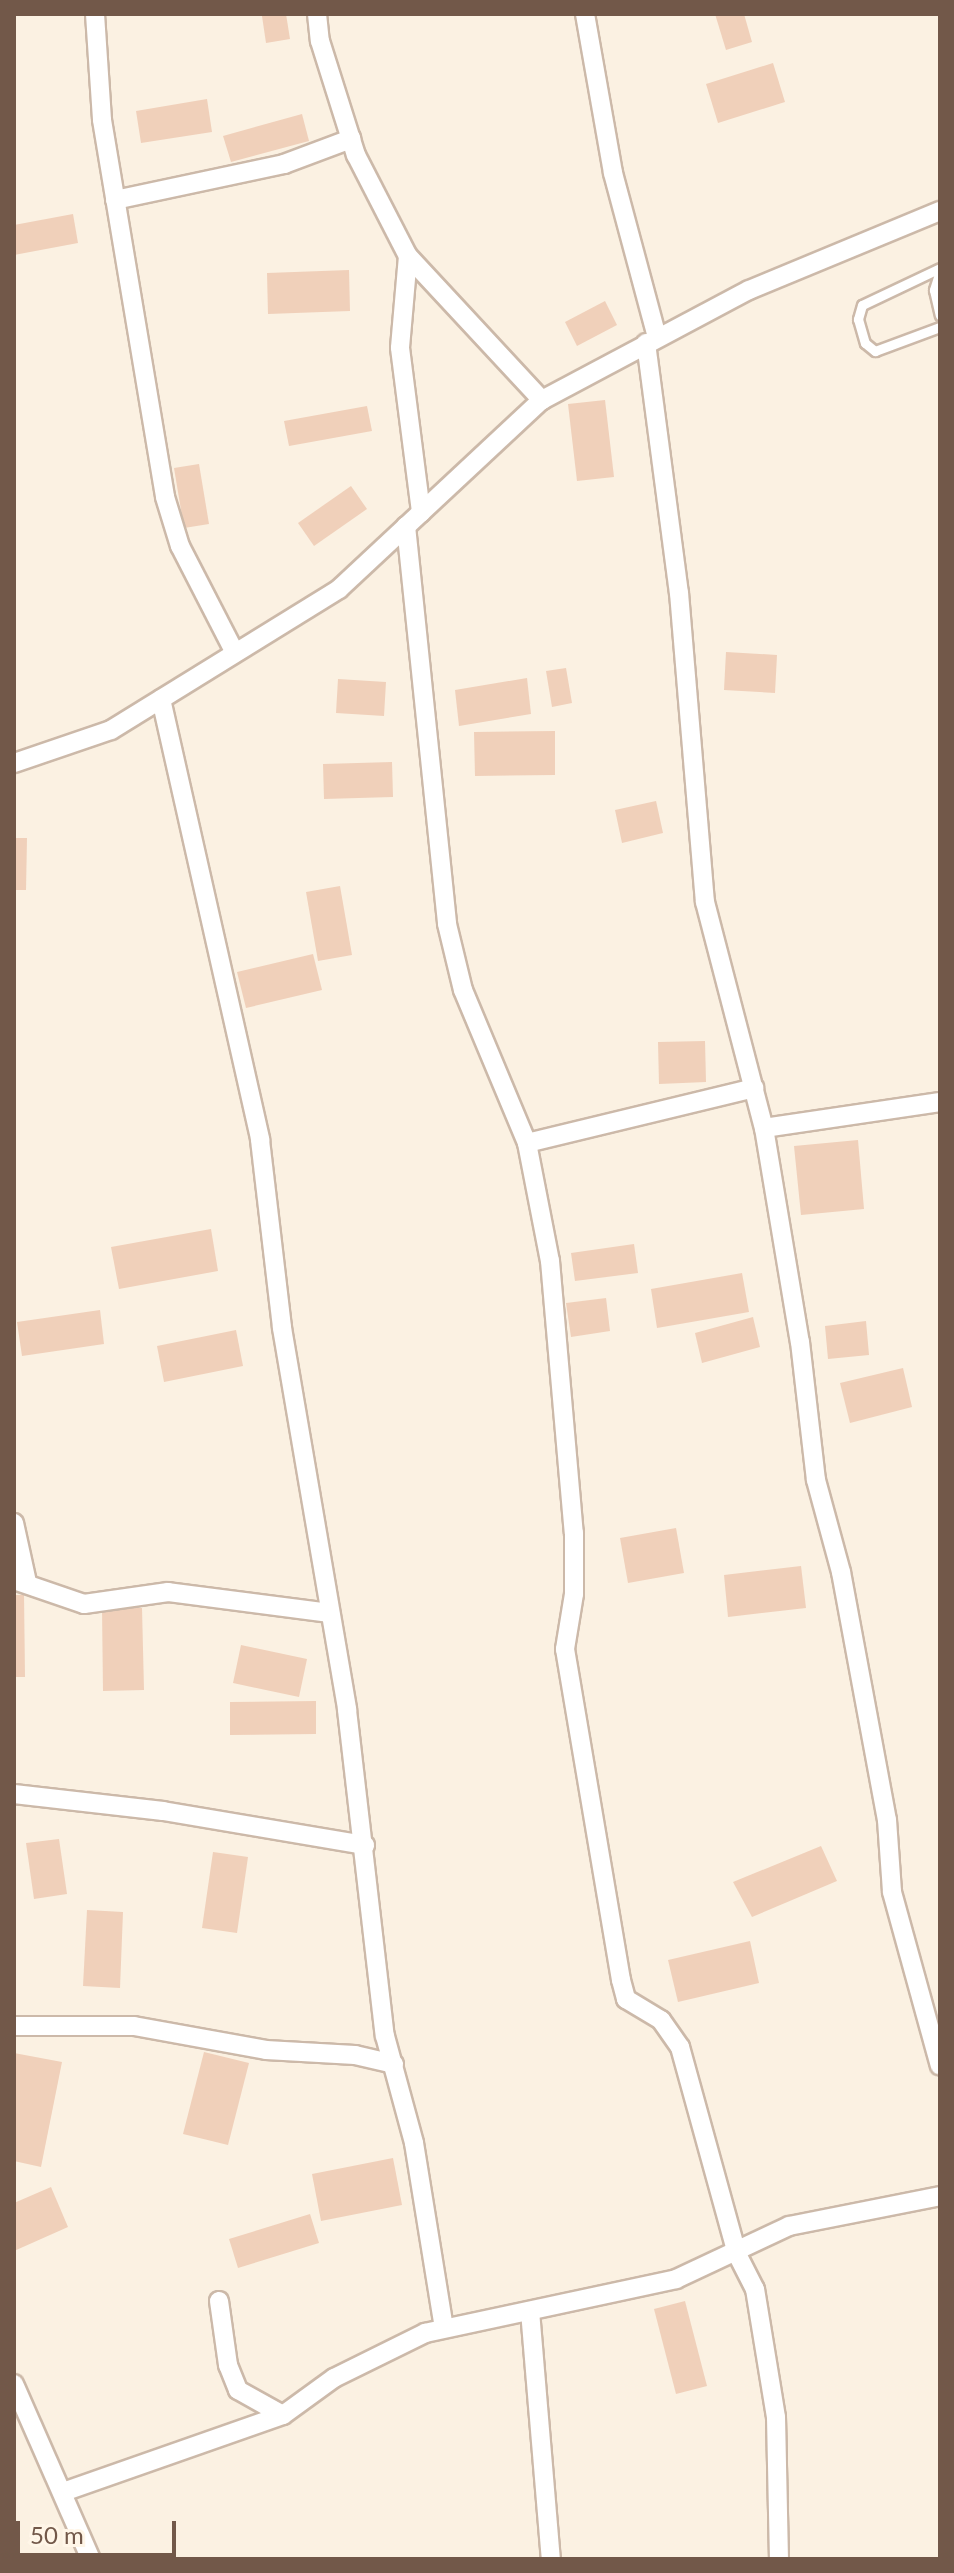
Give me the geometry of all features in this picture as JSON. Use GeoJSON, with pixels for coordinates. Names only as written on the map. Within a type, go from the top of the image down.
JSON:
{"type":"FeatureCollection","features":[{"type":"Feature","properties":{"kind":"street"},"geometry":{"type":"LineString","coordinates":[[95,14],[102,120],[165,497],[180,546],[235,653]]}},
{"type":"Feature","properties":{"kind":"street"},"geometry":{"type":"LineString","coordinates":[[317,14],[320,41],[351,139],[408,256],[542,400]]}},
{"type":"Feature","properties":{"kind":"street"},"geometry":{"type":"LineString","coordinates":[[585,14],[613,173],[651,340],[679,593],[705,902],[764,1128],[800,1342],[816,1480],[841,1572],[887,1820],[892,1892],[940,2066]]}},
{"type":"Feature","properties":{"kind":"street"},"geometry":{"type":"LineString","coordinates":[[115,200],[284,164],[351,139]]}},
{"type":"Feature","properties":{"kind":"street"},"geometry":{"type":"LineString","coordinates":[[14,763],[111,730],[339,589],[542,400],[749,290],[940,211]]}},
{"type":"Feature","properties":{"kind":"street"},"geometry":{"type":"LineString","coordinates":[[408,256],[400,348],[421,513]]}},
{"type":"Feature","properties":{"kind":"street"},"geometry":{"type":"LineString","coordinates":[[406,526],[447,924],[463,990],[527,1143],[561,1355],[574,1533],[574,1594],[565,1649],[621,1980],[626,1999],[661,2020],[680,2047],[737,2254],[755,2289],[767,2346],[781,2487],[779,2559]]}},
{"type":"Feature","properties":{"kind":"street"},"geometry":{"type":"LineString","coordinates":[[161,699],[260,1140],[282,1328],[365,1845],[385,2036],[414,2143],[444,2328]]}},
{"type":"Feature","properties":{"kind":"street"},"geometry":{"type":"LineString","coordinates":[[527,1143],[754,1088]]}},
{"type":"Feature","properties":{"kind":"street"},"geometry":{"type":"LineString","coordinates":[[764,1128],[940,1102]]}},
{"type":"Feature","properties":{"kind":"street"},"geometry":{"type":"LineString","coordinates":[[14,1523],[20,1581],[84,1604],[168,1592],[329,1613]]}},
{"type":"Feature","properties":{"kind":"street"},"geometry":{"type":"LineString","coordinates":[[14,1794],[163,1811],[365,1845]]}},
{"type":"Feature","properties":{"kind":"street"},"geometry":{"type":"LineString","coordinates":[[14,2026],[134,2026],[266,2050],[355,2055],[394,2064]]}},
{"type":"Feature","properties":{"kind":"street"},"geometry":{"type":"LineString","coordinates":[[63,2492],[283,2415],[334,2378],[394,2345],[444,2328],[676,2279],[737,2254],[789,2226],[815,2218],[940,2196]]}},
{"type":"Feature","properties":{"kind":"street"},"geometry":{"type":"LineString","coordinates":[[219,2301],[228,2365],[238,2390],[283,2415]]}},
{"type":"Feature","properties":{"kind":"street"},"geometry":{"type":"LineString","coordinates":[[530,2311],[551,2559]]}},
{"type":"Feature","properties":{"kind":"street"},"geometry":{"type":"LineString","coordinates":[[14,2384],[91,2559]]}},
{"type":"Feature","properties":{"kind":"lane"},"geometry":{"type":"LineString","coordinates":[[940,270],[934,290],[940,315]]}},
{"type":"Feature","properties":{"kind":"lane"},"geometry":{"type":"LineString","coordinates":[[940,270],[858,310],[865,343],[875,351],[940,327]]}},
{"type":"Feature","properties":{"kind":"building"},"geometry":{"type":"Polygon","coordinates":[[[286,14],[290,39],[266,43],[262,16],[286,14]]]}},
{"type":"Feature","properties":{"kind":"building"},"geometry":{"type":"Polygon","coordinates":[[[715,14],[744,14],[752,42],[726,50],[715,14]]]}},
{"type":"Feature","properties":{"kind":"building"},"geometry":{"type":"Polygon","coordinates":[[[773,63],[785,102],[718,123],[706,84],[773,63]]]}},
{"type":"Feature","properties":{"kind":"building"},"geometry":{"type":"Polygon","coordinates":[[[207,99],[212,132],[141,143],[136,111],[207,99]]]}},
{"type":"Feature","properties":{"kind":"building"},"geometry":{"type":"Polygon","coordinates":[[[302,114],[309,141],[231,162],[223,136],[302,114]]]}},
{"type":"Feature","properties":{"kind":"building"},"geometry":{"type":"Polygon","coordinates":[[[73,214],[78,243],[14,255],[14,225],[73,214]]]}},
{"type":"Feature","properties":{"kind":"building"},"geometry":{"type":"Polygon","coordinates":[[[349,270],[350,311],[268,314],[267,273],[349,270]]]}},
{"type":"Feature","properties":{"kind":"building"},"geometry":{"type":"Polygon","coordinates":[[[605,301],[617,325],[577,346],[565,322],[605,301]]]}},
{"type":"Feature","properties":{"kind":"building"},"geometry":{"type":"Polygon","coordinates":[[[605,400],[614,477],[577,481],[568,404],[605,400]]]}},
{"type":"Feature","properties":{"kind":"building"},"geometry":{"type":"Polygon","coordinates":[[[367,406],[372,431],[289,446],[284,421],[367,406]]]}},
{"type":"Feature","properties":{"kind":"building"},"geometry":{"type":"Polygon","coordinates":[[[199,464],[209,524],[184,528],[174,468],[199,464]]]}},
{"type":"Feature","properties":{"kind":"building"},"geometry":{"type":"Polygon","coordinates":[[[351,486],[367,509],[314,546],[298,523],[351,486]]]}},
{"type":"Feature","properties":{"kind":"building"},"geometry":{"type":"Polygon","coordinates":[[[726,652],[777,655],[775,693],[724,690],[726,652]]]}},
{"type":"Feature","properties":{"kind":"building"},"geometry":{"type":"Polygon","coordinates":[[[566,668],[572,703],[552,707],[546,671],[566,668]]]}},
{"type":"Feature","properties":{"kind":"building"},"geometry":{"type":"Polygon","coordinates":[[[527,678],[531,714],[459,726],[455,690],[527,678]]]}},
{"type":"Feature","properties":{"kind":"building"},"geometry":{"type":"Polygon","coordinates":[[[338,679],[386,682],[384,716],[336,713],[338,679]]]}},
{"type":"Feature","properties":{"kind":"building"},"geometry":{"type":"Polygon","coordinates":[[[555,731],[555,775],[475,776],[474,732],[555,731]]]}},
{"type":"Feature","properties":{"kind":"building"},"geometry":{"type":"Polygon","coordinates":[[[392,762],[393,797],[324,799],[323,764],[392,762]]]}},
{"type":"Feature","properties":{"kind":"building"},"geometry":{"type":"Polygon","coordinates":[[[656,801],[663,833],[622,843],[615,810],[656,801]]]}},
{"type":"Feature","properties":{"kind":"building"},"geometry":{"type":"Polygon","coordinates":[[[14,838],[27,838],[26,890],[14,890],[14,838]]]}},
{"type":"Feature","properties":{"kind":"building"},"geometry":{"type":"Polygon","coordinates":[[[340,886],[352,955],[318,961],[306,892],[340,886]]]}},
{"type":"Feature","properties":{"kind":"building"},"geometry":{"type":"Polygon","coordinates":[[[313,954],[322,990],[246,1008],[237,972],[313,954]]]}},
{"type":"Feature","properties":{"kind":"building"},"geometry":{"type":"Polygon","coordinates":[[[705,1041],[706,1082],[659,1084],[658,1042],[705,1041]]]}},
{"type":"Feature","properties":{"kind":"building"},"geometry":{"type":"Polygon","coordinates":[[[858,1140],[864,1209],[801,1215],[794,1146],[858,1140]]]}},
{"type":"Feature","properties":{"kind":"building"},"geometry":{"type":"Polygon","coordinates":[[[211,1229],[218,1271],[119,1289],[111,1247],[211,1229]]]}},
{"type":"Feature","properties":{"kind":"building"},"geometry":{"type":"Polygon","coordinates":[[[634,1244],[638,1273],[575,1281],[571,1253],[634,1244]]]}},
{"type":"Feature","properties":{"kind":"building"},"geometry":{"type":"Polygon","coordinates":[[[742,1273],[749,1312],[657,1328],[651,1289],[742,1273]]]}},
{"type":"Feature","properties":{"kind":"building"},"geometry":{"type":"Polygon","coordinates":[[[606,1298],[610,1331],[571,1337],[566,1303],[606,1298]]]}},
{"type":"Feature","properties":{"kind":"building"},"geometry":{"type":"Polygon","coordinates":[[[100,1310],[104,1344],[22,1356],[17,1322],[100,1310]]]}},
{"type":"Feature","properties":{"kind":"building"},"geometry":{"type":"Polygon","coordinates":[[[753,1317],[760,1347],[702,1363],[695,1333],[753,1317]]]}},
{"type":"Feature","properties":{"kind":"building"},"geometry":{"type":"Polygon","coordinates":[[[866,1321],[869,1355],[828,1359],[825,1326],[866,1321]]]}},
{"type":"Feature","properties":{"kind":"building"},"geometry":{"type":"Polygon","coordinates":[[[236,1330],[243,1366],[164,1382],[157,1346],[236,1330]]]}},
{"type":"Feature","properties":{"kind":"building"},"geometry":{"type":"Polygon","coordinates":[[[903,1368],[912,1407],[850,1423],[840,1383],[903,1368]]]}},
{"type":"Feature","properties":{"kind":"building"},"geometry":{"type":"Polygon","coordinates":[[[676,1528],[684,1573],[628,1583],[620,1538],[676,1528]]]}},
{"type":"Feature","properties":{"kind":"building"},"geometry":{"type":"Polygon","coordinates":[[[801,1566],[806,1608],[728,1617],[724,1575],[801,1566]]]}},
{"type":"Feature","properties":{"kind":"building"},"geometry":{"type":"Polygon","coordinates":[[[14,1595],[24,1595],[25,1677],[14,1677],[14,1595]]]}},
{"type":"Feature","properties":{"kind":"building"},"geometry":{"type":"Polygon","coordinates":[[[102,1608],[142,1608],[144,1690],[103,1691],[102,1608]]]}},
{"type":"Feature","properties":{"kind":"building"},"geometry":{"type":"Polygon","coordinates":[[[241,1645],[307,1659],[299,1697],[233,1683],[241,1645]]]}},
{"type":"Feature","properties":{"kind":"building"},"geometry":{"type":"Polygon","coordinates":[[[316,1701],[316,1734],[230,1735],[230,1702],[316,1701]]]}},
{"type":"Feature","properties":{"kind":"building"},"geometry":{"type":"Polygon","coordinates":[[[59,1839],[67,1894],[34,1899],[26,1843],[59,1839]]]}},
{"type":"Feature","properties":{"kind":"building"},"geometry":{"type":"Polygon","coordinates":[[[821,1846],[837,1881],[752,1917],[733,1882],[821,1846]]]}},
{"type":"Feature","properties":{"kind":"building"},"geometry":{"type":"Polygon","coordinates":[[[213,1852],[248,1857],[237,1933],[202,1928],[213,1852]]]}},
{"type":"Feature","properties":{"kind":"building"},"geometry":{"type":"Polygon","coordinates":[[[87,1910],[123,1912],[120,1988],[83,1986],[87,1910]]]}},
{"type":"Feature","properties":{"kind":"building"},"geometry":{"type":"Polygon","coordinates":[[[750,1941],[759,1983],[678,2002],[668,1960],[750,1941]]]}},
{"type":"Feature","properties":{"kind":"building"},"geometry":{"type":"Polygon","coordinates":[[[204,2052],[249,2063],[228,2145],[183,2134],[204,2052]]]}},
{"type":"Feature","properties":{"kind":"building"},"geometry":{"type":"Polygon","coordinates":[[[14,2053],[62,2062],[41,2167],[14,2161],[14,2053]]]}},
{"type":"Feature","properties":{"kind":"building"},"geometry":{"type":"Polygon","coordinates":[[[393,2158],[402,2205],[321,2221],[312,2174],[393,2158]]]}},
{"type":"Feature","properties":{"kind":"building"},"geometry":{"type":"Polygon","coordinates":[[[51,2187],[68,2227],[14,2251],[14,2203],[51,2187]]]}},
{"type":"Feature","properties":{"kind":"building"},"geometry":{"type":"Polygon","coordinates":[[[310,2214],[319,2243],[238,2268],[229,2239],[310,2214]]]}},
{"type":"Feature","properties":{"kind":"building"},"geometry":{"type":"Polygon","coordinates":[[[685,2301],[707,2386],[676,2394],[654,2309],[685,2301]]]}}]}
